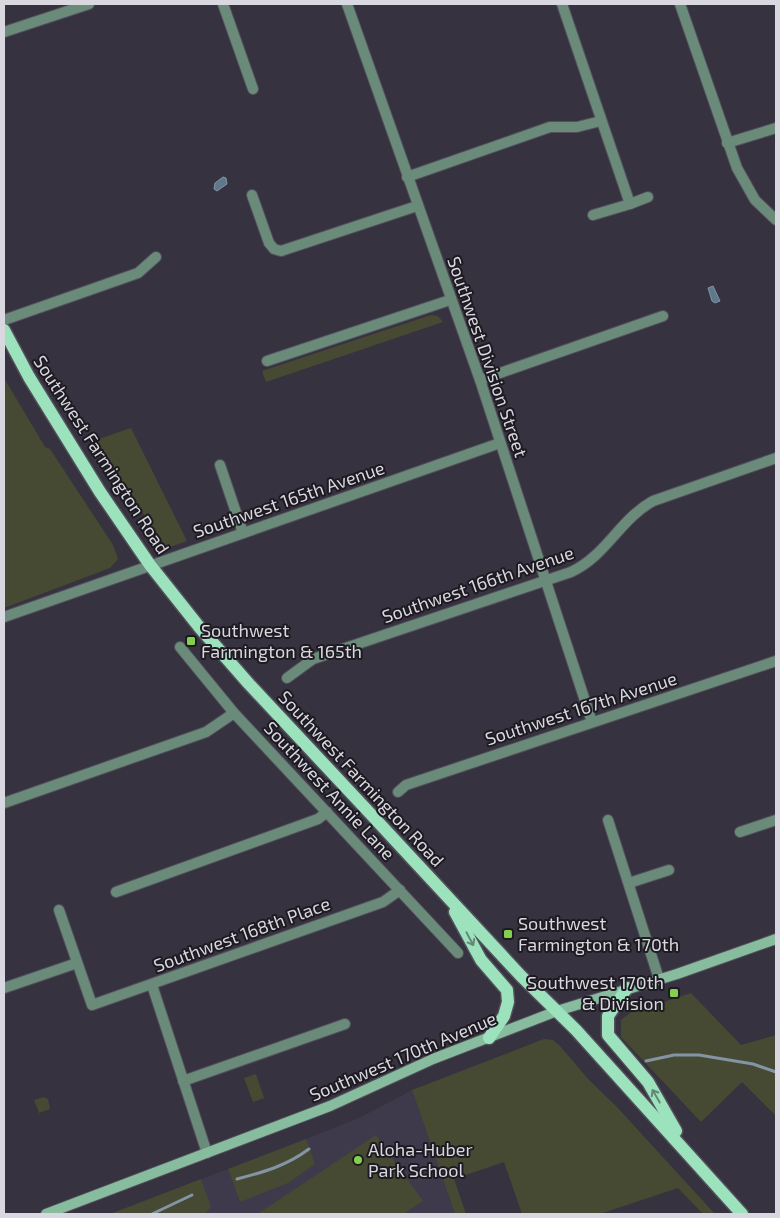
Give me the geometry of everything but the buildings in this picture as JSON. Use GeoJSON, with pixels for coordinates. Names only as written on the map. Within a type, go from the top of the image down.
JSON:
{"type":"FeatureCollection","features":[{"type":"Feature","properties":{"kind":"main road","name":"Southwest Farmington Road"},"geometry":{"type":"LineString","coordinates":[[4,330],[63,434],[150,565],[249,684],[447,896],[558,1011],[689,1153],[742,1214]]}},
{"type":"Feature","properties":{"kind":"main road"},"geometry":{"type":"LineString","coordinates":[[447,896],[481,960],[507,990],[508,1002],[504,1016],[489,1038]]}},
{"type":"Feature","properties":{"kind":"main road","name":"Southwest 170th Avenue"},"geometry":{"type":"LineString","coordinates":[[46,1214],[63,1211],[330,1106],[420,1064],[558,1011],[776,939]]}},
{"type":"Feature","properties":{"kind":"main road"},"geometry":{"type":"LineString","coordinates":[[627,988],[608,1016],[608,1035],[648,1082],[689,1153]]}},
{"type":"Feature","properties":{"kind":"street"},"geometry":{"type":"LineString","coordinates":[[4,32],[89,4]]}},
{"type":"Feature","properties":{"kind":"street"},"geometry":{"type":"LineString","coordinates":[[223,4],[253,89]]}},
{"type":"Feature","properties":{"kind":"street","name":"Southwest Division Street"},"geometry":{"type":"LineString","coordinates":[[347,4],[450,300],[480,380],[592,722]]}},
{"type":"Feature","properties":{"kind":"street"},"geometry":{"type":"LineString","coordinates":[[562,4],[630,204]]}},
{"type":"Feature","properties":{"kind":"street"},"geometry":{"type":"LineString","coordinates":[[680,4],[737,168],[755,200],[776,220]]}},
{"type":"Feature","properties":{"kind":"street"},"geometry":{"type":"LineString","coordinates":[[407,176],[550,127],[577,127],[601,120]]}},
{"type":"Feature","properties":{"kind":"street"},"geometry":{"type":"LineString","coordinates":[[728,143],[776,128]]}},
{"type":"Feature","properties":{"kind":"street"},"geometry":{"type":"LineString","coordinates":[[252,195],[267,239],[276,250],[285,250],[417,206]]}},
{"type":"Feature","properties":{"kind":"street"},"geometry":{"type":"LineString","coordinates":[[593,216],[648,197]]}},
{"type":"Feature","properties":{"kind":"street"},"geometry":{"type":"LineString","coordinates":[[4,320],[138,273],[156,257]]}},
{"type":"Feature","properties":{"kind":"street"},"geometry":{"type":"LineString","coordinates":[[267,361],[450,300]]}},
{"type":"Feature","properties":{"kind":"street"},"geometry":{"type":"LineString","coordinates":[[480,380],[663,316]]}},
{"type":"Feature","properties":{"kind":"street","name":"Southwest 165th Avenue"},"geometry":{"type":"LineString","coordinates":[[4,617],[500,443]]}},
{"type":"Feature","properties":{"kind":"street","name":"Southwest 166th Avenue"},"geometry":{"type":"LineString","coordinates":[[287,678],[313,659],[547,581],[583,566],[598,555],[628,518],[647,504],[776,458]]}},
{"type":"Feature","properties":{"kind":"street"},"geometry":{"type":"LineString","coordinates":[[220,465],[243,533]]}},
{"type":"Feature","properties":{"kind":"street","name":"Southwest Annie Lane"},"geometry":{"type":"LineString","coordinates":[[180,648],[234,713],[458,953]]}},
{"type":"Feature","properties":{"kind":"street","name":"Southwest 167th Avenue"},"geometry":{"type":"LineString","coordinates":[[398,792],[406,785],[776,661]]}},
{"type":"Feature","properties":{"kind":"street"},"geometry":{"type":"LineString","coordinates":[[4,803],[206,732],[234,713]]}},
{"type":"Feature","properties":{"kind":"street"},"geometry":{"type":"LineString","coordinates":[[116,892],[318,819],[327,812]]}},
{"type":"Feature","properties":{"kind":"street"},"geometry":{"type":"LineString","coordinates":[[608,820],[659,979]]}},
{"type":"Feature","properties":{"kind":"street"},"geometry":{"type":"LineString","coordinates":[[740,832],[776,820]]}},
{"type":"Feature","properties":{"kind":"street"},"geometry":{"type":"LineString","coordinates":[[629,884],[669,870]]}},
{"type":"Feature","properties":{"kind":"street","name":"Southwest 168th Place"},"geometry":{"type":"LineString","coordinates":[[77,963],[92,1005],[383,902],[400,890]]}},
{"type":"Feature","properties":{"kind":"street"},"geometry":{"type":"LineString","coordinates":[[4,988],[77,963],[59,910]]}},
{"type":"Feature","properties":{"kind":"street"},"geometry":{"type":"LineString","coordinates":[[152,985],[207,1153]]}},
{"type":"Feature","properties":{"kind":"street"},"geometry":{"type":"LineString","coordinates":[[184,1081],[345,1024]]}},
{"type":"Feature","properties":{"kind":"shaded area","name":"Aloha-Huber Park School"},"geometry":{"type":"Polygon","coordinates":[[[412,1090],[455,1214],[141,1214],[137,1204],[228,1169],[240,1202],[277,1151],[361,1117],[412,1090]]]}},
{"type":"Feature","properties":{"kind":"green space"},"geometry":{"type":"Polygon","coordinates":[[[431,315],[438,316],[443,322],[266,382],[262,371],[431,315]]]}},
{"type":"Feature","properties":{"kind":"green space"},"geometry":{"type":"Polygon","coordinates":[[[4,378],[45,447],[50,449],[113,545],[118,559],[110,568],[4,608],[4,378]]]}},
{"type":"Feature","properties":{"kind":"green space"},"geometry":{"type":"Polygon","coordinates":[[[131,428],[187,541],[167,548],[93,441],[131,428]]]}},
{"type":"Feature","properties":{"kind":"green space"},"geometry":{"type":"Polygon","coordinates":[[[691,993],[741,1045],[776,1035],[776,1116],[742,1082],[701,1122],[621,1037],[621,1020],[630,1013],[691,993]]]}},
{"type":"Feature","properties":{"kind":"green space"},"geometry":{"type":"Polygon","coordinates":[[[544,1039],[553,1040],[560,1046],[589,1080],[617,1107],[715,1214],[703,1214],[678,1188],[600,1214],[522,1214],[504,1162],[454,1179],[466,1214],[455,1214],[412,1090],[544,1039]]]}},
{"type":"Feature","properties":{"kind":"green space"},"geometry":{"type":"Polygon","coordinates":[[[256,1074],[264,1098],[253,1102],[244,1078],[256,1074]]]}},
{"type":"Feature","properties":{"kind":"green space"},"geometry":{"type":"Polygon","coordinates":[[[44,1097],[48,1099],[50,1109],[39,1113],[34,1100],[44,1097]]]}},
{"type":"Feature","properties":{"kind":"green space"},"geometry":{"type":"Polygon","coordinates":[[[376,1135],[423,1201],[403,1214],[259,1213],[376,1135]]]}},
{"type":"Feature","properties":{"kind":"green space"},"geometry":{"type":"Polygon","coordinates":[[[306,1139],[315,1164],[288,1183],[240,1202],[228,1169],[306,1139]]]}},
{"type":"Feature","properties":{"kind":"green space"},"geometry":{"type":"Polygon","coordinates":[[[201,1179],[211,1207],[205,1214],[110,1214],[201,1179]]]}},
{"type":"Feature","properties":{"kind":"water"},"geometry":{"type":"Polygon","coordinates":[[[223,177],[226,178],[227,184],[217,191],[214,189],[215,183],[223,177]]]}},
{"type":"Feature","properties":{"kind":"water"},"geometry":{"type":"Polygon","coordinates":[[[713,286],[720,301],[715,303],[712,301],[708,288],[713,286]]]}},
{"type":"Feature","properties":{"kind":"waterway"},"geometry":{"type":"LineString","coordinates":[[646,1061],[674,1055],[699,1055],[753,1064],[776,1072]]}},
{"type":"Feature","properties":{"kind":"waterway"},"geometry":{"type":"LineString","coordinates":[[237,1179],[283,1164],[309,1149]]}},
{"type":"Feature","properties":{"kind":"waterway"},"geometry":{"type":"LineString","coordinates":[[152,1214],[192,1195]]}},
{"type":"Feature","properties":{"kind":"place","name":"Southwest Farmington & 165th"},"geometry":{"type":"Point","coordinates":[191,641]}},
{"type":"Feature","properties":{"kind":"place","name":"Southwest Farmington & 170th"},"geometry":{"type":"Point","coordinates":[508,934]}},
{"type":"Feature","properties":{"kind":"place","name":"Southwest 170th & Division"},"geometry":{"type":"Point","coordinates":[674,993]}},
{"type":"Feature","properties":{"kind":"place","name":"Aloha-Huber Park School"},"geometry":{"type":"Point","coordinates":[358,1160]}}]}
